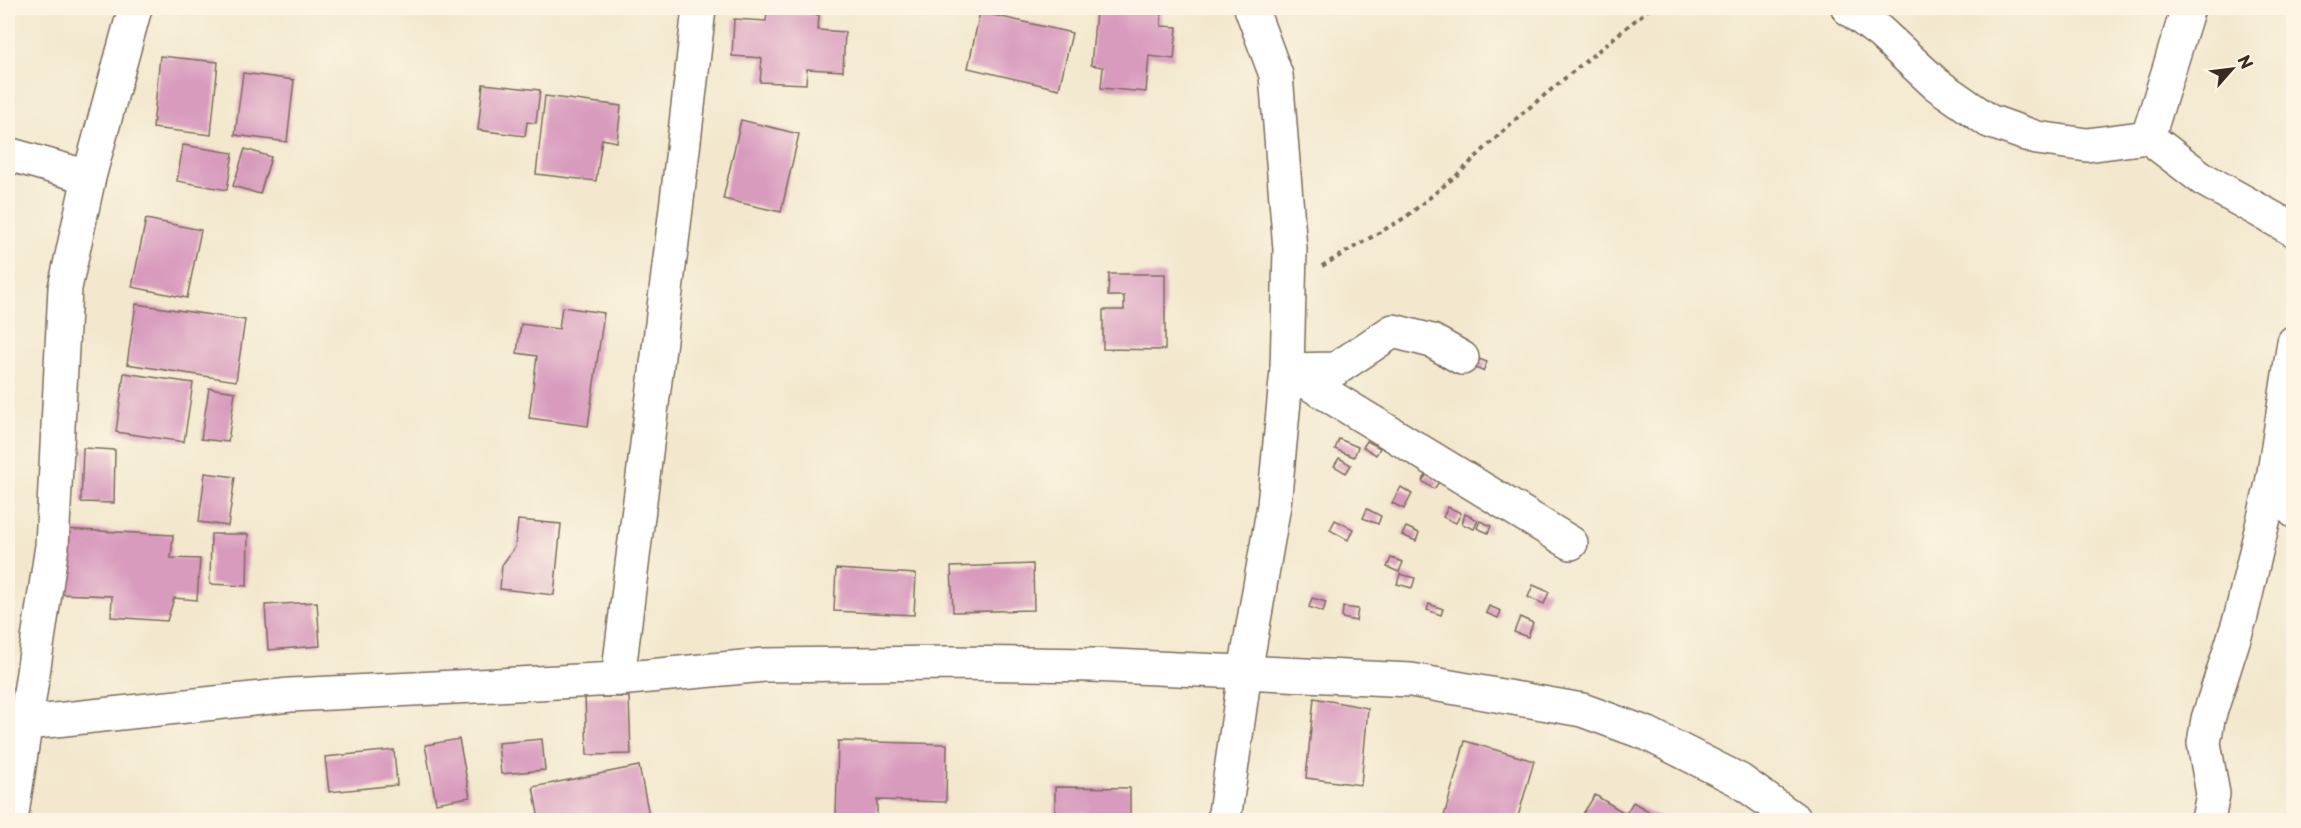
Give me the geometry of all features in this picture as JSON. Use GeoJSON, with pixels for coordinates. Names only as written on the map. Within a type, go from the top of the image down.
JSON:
{"type":"FeatureCollection","features":[{"type":"Feature","properties":{"kind":"street"},"geometry":{"type":"LineString","coordinates":[[10,820],[27,723],[52,546],[65,288],[89,177],[135,8]]}},
{"type":"Feature","properties":{"kind":"street"},"geometry":{"type":"LineString","coordinates":[[618,678],[656,356],[682,166],[699,8]]}},
{"type":"Feature","properties":{"kind":"street"},"geometry":{"type":"LineString","coordinates":[[1224,820],[1245,672],[1274,505],[1287,370],[1290,249],[1276,75],[1251,8]]}},
{"type":"Feature","properties":{"kind":"street"},"geometry":{"type":"LineString","coordinates":[[1848,8],[1880,32],[1936,84],[1989,121],[2037,138],[2087,145],[2148,136],[2203,179],[2294,230]]}},
{"type":"Feature","properties":{"kind":"street"},"geometry":{"type":"LineString","coordinates":[[2148,136],[2188,8]]}},
{"type":"Feature","properties":{"kind":"street"},"geometry":{"type":"LineString","coordinates":[[8,154],[89,177]]}},
{"type":"Feature","properties":{"kind":"street"},"geometry":{"type":"LineString","coordinates":[[1287,370],[1336,369],[1393,331],[1432,341],[1462,358]]}},
{"type":"Feature","properties":{"kind":"street"},"geometry":{"type":"LineString","coordinates":[[2208,820],[2213,794],[2204,743],[2208,719],[2241,616],[2273,479],[2294,342]]}},
{"type":"Feature","properties":{"kind":"street"},"geometry":{"type":"LineString","coordinates":[[1287,370],[1571,543]]}},
{"type":"Feature","properties":{"kind":"street"},"geometry":{"type":"LineString","coordinates":[[2273,479],[2294,511]]}},
{"type":"Feature","properties":{"kind":"street"},"geometry":{"type":"LineString","coordinates":[[27,723],[290,694],[618,678],[764,665],[948,663],[1092,665],[1411,680],[1582,710],[1648,734],[1739,780],[1795,820]]}},
{"type":"Feature","properties":{"kind":"path"},"geometry":{"type":"LineString","coordinates":[[1289,286],[1406,217],[1457,175],[1518,117],[1650,8]]}},
{"type":"Feature","properties":{"kind":"building"},"geometry":{"type":"Polygon","coordinates":[[[1111,8],[1162,8],[1161,26],[1177,27],[1174,59],[1149,56],[1146,92],[1101,88],[1103,67],[1091,65],[1096,12],[1110,14],[1111,8]]]}},
{"type":"Feature","properties":{"kind":"building"},"geometry":{"type":"Polygon","coordinates":[[[767,12],[819,15],[818,30],[845,32],[843,71],[807,69],[806,84],[760,82],[762,58],[732,56],[734,19],[766,21],[767,12]]]}},
{"type":"Feature","properties":{"kind":"building"},"geometry":{"type":"Polygon","coordinates":[[[980,12],[1072,33],[1059,89],[968,68],[980,12]]]}},
{"type":"Feature","properties":{"kind":"building"},"geometry":{"type":"Polygon","coordinates":[[[160,56],[218,62],[211,135],[153,128],[160,56]]]}},
{"type":"Feature","properties":{"kind":"building"},"geometry":{"type":"Polygon","coordinates":[[[243,73],[294,80],[287,142],[235,135],[243,73]]]}},
{"type":"Feature","properties":{"kind":"building"},"geometry":{"type":"Polygon","coordinates":[[[483,84],[540,90],[536,123],[527,122],[525,136],[478,130],[483,84]]]}},
{"type":"Feature","properties":{"kind":"building"},"geometry":{"type":"Polygon","coordinates":[[[545,96],[621,106],[617,142],[602,139],[596,181],[536,174],[545,96]]]}},
{"type":"Feature","properties":{"kind":"building"},"geometry":{"type":"Polygon","coordinates":[[[741,120],[799,134],[781,212],[723,199],[741,120]]]}},
{"type":"Feature","properties":{"kind":"building"},"geometry":{"type":"Polygon","coordinates":[[[183,145],[233,153],[227,190],[177,181],[183,145]]]}},
{"type":"Feature","properties":{"kind":"building"},"geometry":{"type":"Polygon","coordinates":[[[245,149],[271,157],[260,194],[233,186],[245,149]]]}},
{"type":"Feature","properties":{"kind":"building"},"geometry":{"type":"Polygon","coordinates":[[[146,219],[201,230],[187,298],[132,287],[146,219]]]}},
{"type":"Feature","properties":{"kind":"building"},"geometry":{"type":"Polygon","coordinates":[[[1109,274],[1165,274],[1165,350],[1103,349],[1103,310],[1124,310],[1124,296],[1108,296],[1109,274]]]}},
{"type":"Feature","properties":{"kind":"building"},"geometry":{"type":"Polygon","coordinates":[[[136,304],[245,320],[236,381],[127,364],[136,304]]]}},
{"type":"Feature","properties":{"kind":"building"},"geometry":{"type":"Polygon","coordinates":[[[562,307],[604,313],[588,426],[529,418],[537,356],[517,353],[521,324],[559,329],[562,307]]]}},
{"type":"Feature","properties":{"kind":"building"},"geometry":{"type":"Polygon","coordinates":[[[1471,356],[1487,362],[1483,371],[1467,365],[1471,356]]]}},
{"type":"Feature","properties":{"kind":"building"},"geometry":{"type":"Polygon","coordinates":[[[124,373],[193,383],[184,442],[116,432],[124,373]]]}},
{"type":"Feature","properties":{"kind":"building"},"geometry":{"type":"Polygon","coordinates":[[[209,388],[235,392],[228,442],[201,439],[209,388]]]}},
{"type":"Feature","properties":{"kind":"building"},"geometry":{"type":"Polygon","coordinates":[[[1339,439],[1358,447],[1354,457],[1335,449],[1339,439]]]}},
{"type":"Feature","properties":{"kind":"building"},"geometry":{"type":"Polygon","coordinates":[[[1367,441],[1380,448],[1376,455],[1363,447],[1367,441]]]}},
{"type":"Feature","properties":{"kind":"building"},"geometry":{"type":"Polygon","coordinates":[[[83,448],[115,450],[114,503],[81,502],[83,448]]]}},
{"type":"Feature","properties":{"kind":"building"},"geometry":{"type":"Polygon","coordinates":[[[1339,458],[1351,465],[1346,473],[1334,466],[1339,458]]]}},
{"type":"Feature","properties":{"kind":"building"},"geometry":{"type":"Polygon","coordinates":[[[205,473],[235,477],[228,526],[199,522],[205,473]]]}},
{"type":"Feature","properties":{"kind":"building"},"geometry":{"type":"Polygon","coordinates":[[[1427,474],[1439,482],[1434,489],[1422,481],[1427,474]]]}},
{"type":"Feature","properties":{"kind":"building"},"geometry":{"type":"Polygon","coordinates":[[[1401,487],[1412,494],[1404,509],[1392,503],[1401,487]]]}},
{"type":"Feature","properties":{"kind":"building"},"geometry":{"type":"Polygon","coordinates":[[[1448,507],[1461,513],[1456,523],[1443,517],[1448,507]]]}},
{"type":"Feature","properties":{"kind":"building"},"geometry":{"type":"Polygon","coordinates":[[[1367,509],[1381,516],[1378,524],[1363,518],[1367,509]]]}},
{"type":"Feature","properties":{"kind":"building"},"geometry":{"type":"Polygon","coordinates":[[[1465,514],[1478,520],[1474,529],[1462,524],[1465,514]]]}},
{"type":"Feature","properties":{"kind":"building"},"geometry":{"type":"Polygon","coordinates":[[[518,520],[561,524],[554,595],[500,589],[502,565],[515,547],[518,520]]]}},
{"type":"Feature","properties":{"kind":"building"},"geometry":{"type":"Polygon","coordinates":[[[1335,520],[1353,529],[1348,540],[1330,530],[1335,520]]]}},
{"type":"Feature","properties":{"kind":"building"},"geometry":{"type":"Polygon","coordinates":[[[1480,521],[1491,526],[1488,533],[1477,528],[1480,521]]]}},
{"type":"Feature","properties":{"kind":"building"},"geometry":{"type":"Polygon","coordinates":[[[1406,527],[1419,533],[1416,541],[1402,535],[1406,527]]]}},
{"type":"Feature","properties":{"kind":"building"},"geometry":{"type":"Polygon","coordinates":[[[62,529],[173,535],[171,558],[200,559],[197,600],[174,598],[167,621],[111,617],[112,596],[59,594],[62,529]]]}},
{"type":"Feature","properties":{"kind":"building"},"geometry":{"type":"Polygon","coordinates":[[[211,534],[248,534],[247,586],[210,584],[211,534]]]}},
{"type":"Feature","properties":{"kind":"building"},"geometry":{"type":"Polygon","coordinates":[[[1391,558],[1403,562],[1399,572],[1387,567],[1391,558]]]}},
{"type":"Feature","properties":{"kind":"building"},"geometry":{"type":"Polygon","coordinates":[[[1033,564],[1034,610],[953,612],[951,567],[1033,564]]]}},
{"type":"Feature","properties":{"kind":"building"},"geometry":{"type":"Polygon","coordinates":[[[836,569],[916,574],[914,615],[834,611],[836,569]]]}},
{"type":"Feature","properties":{"kind":"building"},"geometry":{"type":"Polygon","coordinates":[[[1400,574],[1415,578],[1412,588],[1397,584],[1400,574]]]}},
{"type":"Feature","properties":{"kind":"building"},"geometry":{"type":"Polygon","coordinates":[[[1533,585],[1549,592],[1544,604],[1528,597],[1533,585]]]}},
{"type":"Feature","properties":{"kind":"building"},"geometry":{"type":"Polygon","coordinates":[[[1312,598],[1326,602],[1323,612],[1309,607],[1312,598]]]}},
{"type":"Feature","properties":{"kind":"building"},"geometry":{"type":"Polygon","coordinates":[[[317,602],[320,646],[268,650],[265,605],[317,602]]]}},
{"type":"Feature","properties":{"kind":"building"},"geometry":{"type":"Polygon","coordinates":[[[1429,604],[1443,609],[1441,615],[1427,610],[1429,604]]]}},
{"type":"Feature","properties":{"kind":"building"},"geometry":{"type":"Polygon","coordinates":[[[1489,606],[1501,611],[1498,618],[1486,613],[1489,606]]]}},
{"type":"Feature","properties":{"kind":"building"},"geometry":{"type":"Polygon","coordinates":[[[1343,607],[1358,609],[1356,621],[1342,618],[1343,607]]]}},
{"type":"Feature","properties":{"kind":"building"},"geometry":{"type":"Polygon","coordinates":[[[1520,617],[1533,623],[1528,637],[1514,632],[1520,617]]]}},
{"type":"Feature","properties":{"kind":"building"},"geometry":{"type":"Polygon","coordinates":[[[585,697],[629,697],[631,754],[587,755],[585,697]]]}},
{"type":"Feature","properties":{"kind":"building"},"geometry":{"type":"Polygon","coordinates":[[[1314,698],[1368,708],[1361,785],[1306,778],[1314,698]]]}},
{"type":"Feature","properties":{"kind":"building"},"geometry":{"type":"Polygon","coordinates":[[[459,739],[470,797],[436,803],[425,745],[459,739]]]}},
{"type":"Feature","properties":{"kind":"building"},"geometry":{"type":"Polygon","coordinates":[[[542,739],[545,770],[501,774],[498,743],[542,739]]]}},
{"type":"Feature","properties":{"kind":"building"},"geometry":{"type":"Polygon","coordinates":[[[838,741],[947,744],[946,802],[877,800],[877,818],[836,817],[838,741]]]}},
{"type":"Feature","properties":{"kind":"building"},"geometry":{"type":"Polygon","coordinates":[[[1465,741],[1534,761],[1517,820],[1443,820],[1465,741]]]}},
{"type":"Feature","properties":{"kind":"building"},"geometry":{"type":"Polygon","coordinates":[[[394,750],[397,785],[329,792],[325,757],[394,750]]]}},
{"type":"Feature","properties":{"kind":"building"},"geometry":{"type":"Polygon","coordinates":[[[639,766],[650,820],[539,820],[533,787],[639,766]]]}},
{"type":"Feature","properties":{"kind":"building"},"geometry":{"type":"Polygon","coordinates":[[[1055,787],[1130,788],[1130,820],[1085,820],[1085,814],[1055,814],[1055,787]]]}},
{"type":"Feature","properties":{"kind":"building"},"geometry":{"type":"Polygon","coordinates":[[[1595,795],[1626,814],[1633,802],[1660,818],[1658,820],[1579,820],[1595,795]]]}}]}
